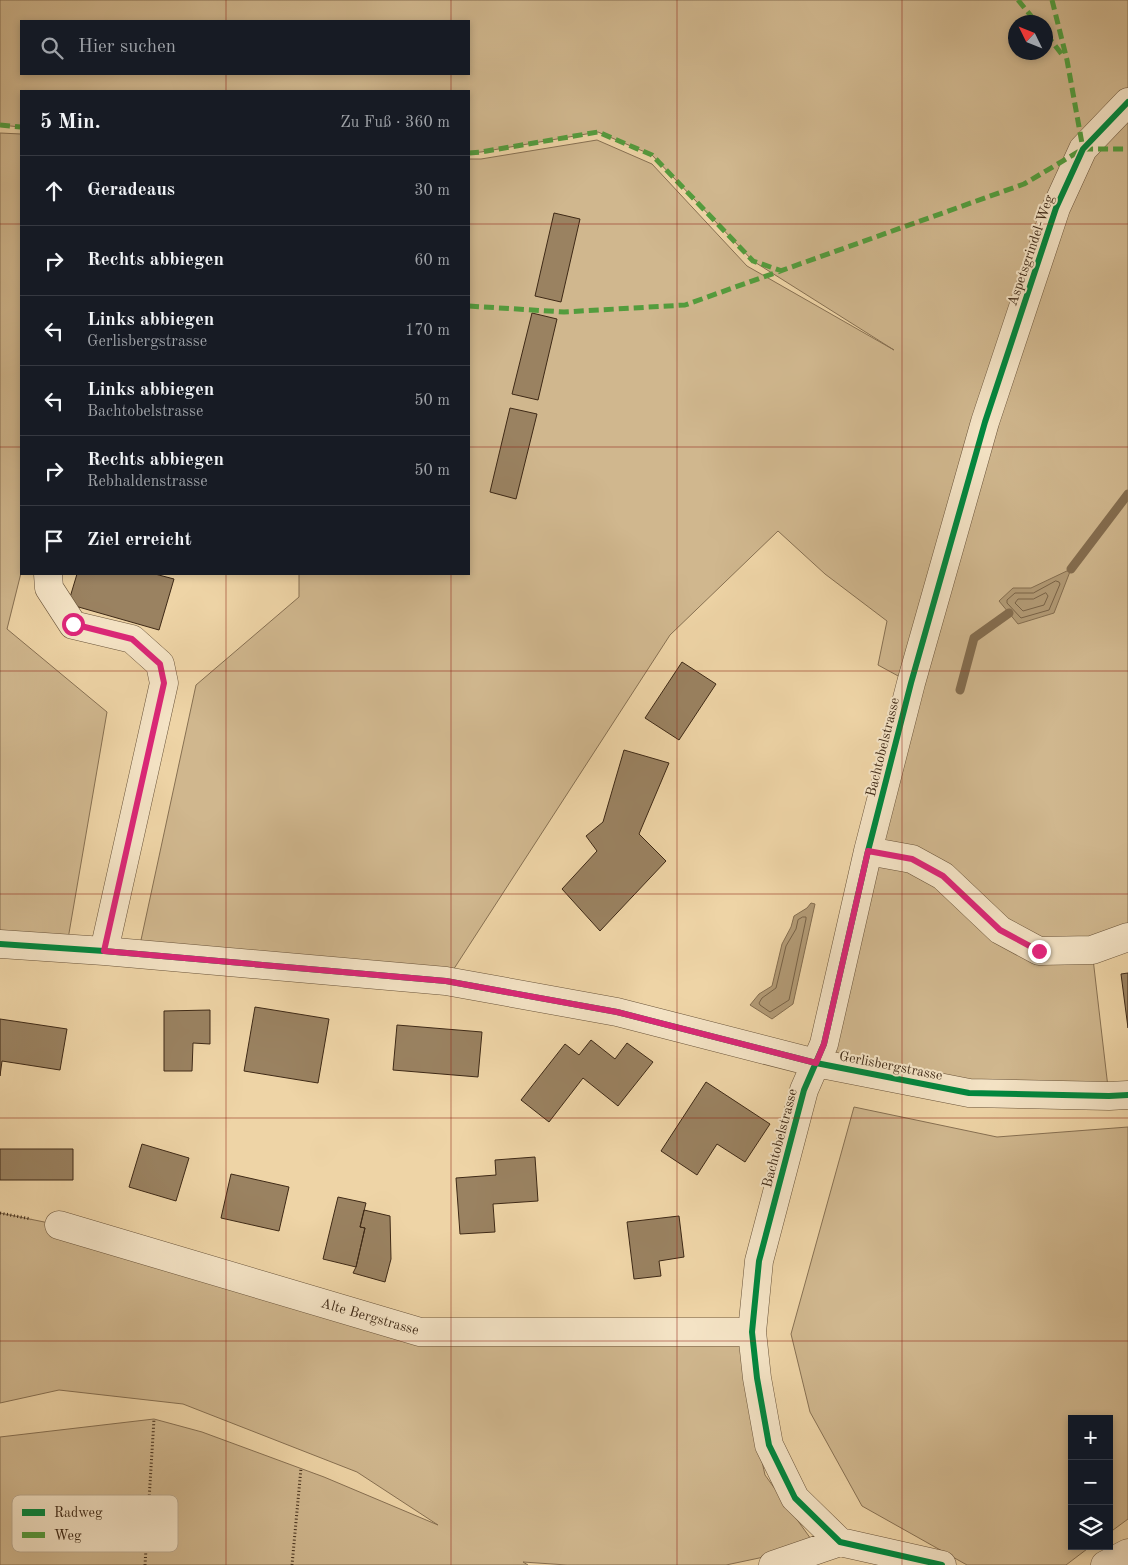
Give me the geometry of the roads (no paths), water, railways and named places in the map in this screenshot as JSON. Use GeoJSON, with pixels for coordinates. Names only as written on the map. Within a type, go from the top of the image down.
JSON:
{"type":"FeatureCollection","features":[{"type":"Feature","properties":{"kind":"street","name":"Aspetsgrindel-Weg"},"geometry":{"type":"LineString","coordinates":[[985,422],[1056,208],[1084,149],[1128,102]]}},
{"type":"Feature","properties":{"kind":"street","name":"Bachtobelstrasse"},"geometry":{"type":"LineString","coordinates":[[840,1542],[795,1498],[770,1445],[752,1332],[759,1261],[804,1090],[824,1044],[868,851],[911,683],[985,422]]}},
{"type":"Feature","properties":{"kind":"street"},"geometry":{"type":"LineString","coordinates":[[48,575],[49,588],[73,624],[132,639],[160,664],[164,683],[104,951]]}},
{"type":"Feature","properties":{"kind":"street"},"geometry":{"type":"LineString","coordinates":[[868,851],[912,859],[943,876],[1000,930],[1039,951],[1092,950],[1128,937]]}},
{"type":"Feature","properties":{"kind":"street","name":"Gerlisbergstrasse"},"geometry":{"type":"LineString","coordinates":[[0,944],[104,951],[446,981],[617,1012],[816,1063],[968,1094],[1128,1095]]}},
{"type":"Feature","properties":{"kind":"street","name":"Alte Bergstrasse"},"geometry":{"type":"LineString","coordinates":[[59,1225],[420,1332],[752,1332]]}},
{"type":"Feature","properties":{"kind":"street"},"geometry":{"type":"LineString","coordinates":[[774,1565],[840,1542],[942,1565]]}},
{"type":"Feature","properties":{"kind":"street"},"geometry":{"type":"LineString","coordinates":[[1105,1565],[1128,1553]]}},
{"type":"Feature","properties":{"kind":"water"},"geometry":{"type":"Polygon","coordinates":[[[1071,569],[1054,613],[1018,624],[999,601],[1013,588],[1031,588],[1071,569]]]}},
{"type":"Feature","properties":{"kind":"water"},"geometry":{"type":"Polygon","coordinates":[[[811,903],[815,904],[793,1004],[772,1019],[750,1005],[759,994],[772,986],[782,944],[791,927],[794,916],[807,908],[811,903]]]}},
{"type":"Feature","properties":{"kind":"waterway"},"geometry":{"type":"LineString","coordinates":[[1071,569],[1128,494]]}},
{"type":"Feature","properties":{"kind":"waterway"},"geometry":{"type":"LineString","coordinates":[[960,690],[974,638],[1009,613]]}}]}
